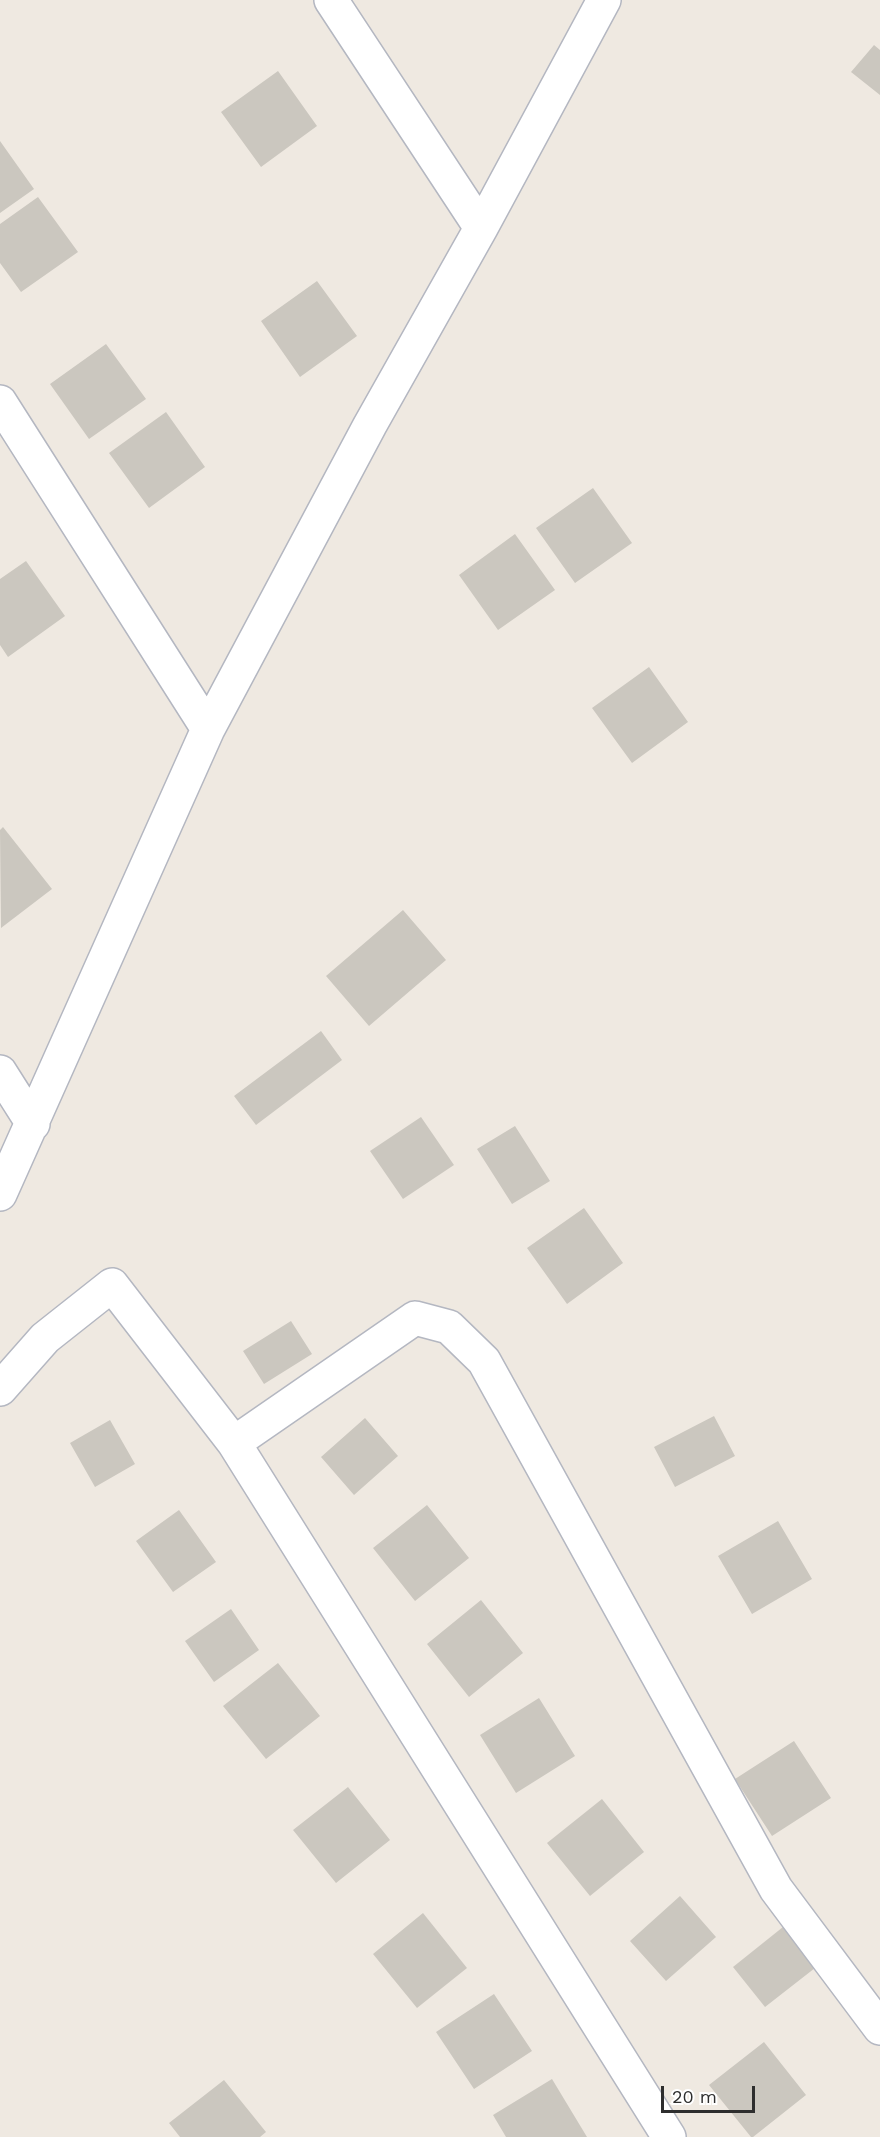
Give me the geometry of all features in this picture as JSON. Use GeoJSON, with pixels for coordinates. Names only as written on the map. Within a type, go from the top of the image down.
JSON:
{"type":"FeatureCollection","features":[{"type":"Feature","properties":{"kind":"street"},"geometry":{"type":"LineString","coordinates":[[331,0],[481,228]]}},
{"type":"Feature","properties":{"kind":"street"},"geometry":{"type":"LineString","coordinates":[[0,1194],[208,729],[370,425],[481,228],[604,0]]}},
{"type":"Feature","properties":{"kind":"street"},"geometry":{"type":"LineString","coordinates":[[0,402],[208,729]]}},
{"type":"Feature","properties":{"kind":"street"},"geometry":{"type":"LineString","coordinates":[[0,1072],[33,1124]]}},
{"type":"Feature","properties":{"kind":"street"},"geometry":{"type":"LineString","coordinates":[[0,1389],[45,1338],[112,1285],[234,1443],[669,2137]]}},
{"type":"Feature","properties":{"kind":"street"},"geometry":{"type":"LineString","coordinates":[[234,1443],[415,1318],[449,1327],[484,1361],[776,1889],[880,2028]]}},
{"type":"Feature","properties":{"kind":"building"},"geometry":{"type":"Polygon","coordinates":[[[874,45],[880,50],[880,95],[851,72],[874,45]]]}},
{"type":"Feature","properties":{"kind":"building"},"geometry":{"type":"Polygon","coordinates":[[[278,71],[317,126],[261,167],[221,112],[278,71]]]}},
{"type":"Feature","properties":{"kind":"building"},"geometry":{"type":"Polygon","coordinates":[[[0,141],[34,189],[0,213],[0,141]]]}},
{"type":"Feature","properties":{"kind":"building"},"geometry":{"type":"Polygon","coordinates":[[[38,197],[78,252],[21,292],[0,263],[0,224],[38,197]]]}},
{"type":"Feature","properties":{"kind":"building"},"geometry":{"type":"Polygon","coordinates":[[[317,281],[357,336],[300,377],[261,321],[317,281]]]}},
{"type":"Feature","properties":{"kind":"building"},"geometry":{"type":"Polygon","coordinates":[[[106,344],[146,399],[89,439],[50,384],[106,344]]]}},
{"type":"Feature","properties":{"kind":"building"},"geometry":{"type":"Polygon","coordinates":[[[166,412],[205,467],[149,508],[109,453],[166,412]]]}},
{"type":"Feature","properties":{"kind":"building"},"geometry":{"type":"Polygon","coordinates":[[[593,488],[632,543],[575,583],[536,528],[593,488]]]}},
{"type":"Feature","properties":{"kind":"building"},"geometry":{"type":"Polygon","coordinates":[[[515,534],[555,590],[498,630],[459,575],[515,534]]]}},
{"type":"Feature","properties":{"kind":"building"},"geometry":{"type":"Polygon","coordinates":[[[26,561],[65,616],[8,657],[0,645],[0,579],[26,561]]]}},
{"type":"Feature","properties":{"kind":"building"},"geometry":{"type":"Polygon","coordinates":[[[649,667],[688,722],[632,763],[592,708],[649,667]]]}},
{"type":"Feature","properties":{"kind":"building"},"geometry":{"type":"Polygon","coordinates":[[[3,827],[52,889],[1,928],[0,830],[3,827]]]}},
{"type":"Feature","properties":{"kind":"building"},"geometry":{"type":"Polygon","coordinates":[[[403,910],[446,960],[369,1026],[326,976],[403,910]]]}},
{"type":"Feature","properties":{"kind":"building"},"geometry":{"type":"Polygon","coordinates":[[[321,1031],[342,1060],[256,1125],[234,1096],[321,1031]]]}},
{"type":"Feature","properties":{"kind":"building"},"geometry":{"type":"Polygon","coordinates":[[[421,1117],[454,1165],[403,1199],[370,1151],[421,1117]]]}},
{"type":"Feature","properties":{"kind":"building"},"geometry":{"type":"Polygon","coordinates":[[[515,1126],[550,1181],[512,1204],[477,1149],[515,1126]]]}},
{"type":"Feature","properties":{"kind":"building"},"geometry":{"type":"Polygon","coordinates":[[[584,1208],[623,1263],[567,1304],[527,1248],[584,1208]]]}},
{"type":"Feature","properties":{"kind":"building"},"geometry":{"type":"Polygon","coordinates":[[[291,1321],[312,1354],[264,1384],[243,1351],[291,1321]]]}},
{"type":"Feature","properties":{"kind":"building"},"geometry":{"type":"Polygon","coordinates":[[[714,1416],[735,1456],[675,1487],[654,1447],[714,1416]]]}},
{"type":"Feature","properties":{"kind":"building"},"geometry":{"type":"Polygon","coordinates":[[[365,1418],[398,1456],[354,1495],[321,1457],[365,1418]]]}},
{"type":"Feature","properties":{"kind":"building"},"geometry":{"type":"Polygon","coordinates":[[[110,1420],[135,1464],[95,1487],[70,1443],[110,1420]]]}},
{"type":"Feature","properties":{"kind":"building"},"geometry":{"type":"Polygon","coordinates":[[[427,1505],[469,1558],[415,1601],[373,1548],[427,1505]]]}},
{"type":"Feature","properties":{"kind":"building"},"geometry":{"type":"Polygon","coordinates":[[[179,1510],[216,1562],[173,1592],[136,1541],[179,1510]]]}},
{"type":"Feature","properties":{"kind":"building"},"geometry":{"type":"Polygon","coordinates":[[[778,1521],[812,1579],[752,1614],[718,1556],[778,1521]]]}},
{"type":"Feature","properties":{"kind":"building"},"geometry":{"type":"Polygon","coordinates":[[[481,1600],[523,1653],[469,1697],[427,1644],[481,1600]]]}},
{"type":"Feature","properties":{"kind":"building"},"geometry":{"type":"Polygon","coordinates":[[[231,1609],[259,1650],[214,1682],[185,1641],[231,1609]]]}},
{"type":"Feature","properties":{"kind":"building"},"geometry":{"type":"Polygon","coordinates":[[[278,1663],[320,1716],[266,1759],[223,1706],[278,1663]]]}},
{"type":"Feature","properties":{"kind":"building"},"geometry":{"type":"Polygon","coordinates":[[[539,1698],[575,1756],[516,1793],[480,1735],[539,1698]]]}},
{"type":"Feature","properties":{"kind":"building"},"geometry":{"type":"Polygon","coordinates":[[[794,1741],[831,1798],[772,1836],[735,1779],[794,1741]]]}},
{"type":"Feature","properties":{"kind":"building"},"geometry":{"type":"Polygon","coordinates":[[[348,1787],[390,1840],[336,1883],[293,1830],[348,1787]]]}},
{"type":"Feature","properties":{"kind":"building"},"geometry":{"type":"Polygon","coordinates":[[[602,1799],[644,1852],[590,1896],[547,1843],[602,1799]]]}},
{"type":"Feature","properties":{"kind":"building"},"geometry":{"type":"Polygon","coordinates":[[[680,1896],[716,1937],[666,1981],[630,1941],[680,1896]]]}},
{"type":"Feature","properties":{"kind":"building"},"geometry":{"type":"Polygon","coordinates":[[[423,1913],[467,1968],[417,2008],[373,1954],[423,1913]]]}},
{"type":"Feature","properties":{"kind":"building"},"geometry":{"type":"Polygon","coordinates":[[[783,1927],[815,1968],[765,2007],[733,1967],[783,1927]]]}},
{"type":"Feature","properties":{"kind":"building"},"geometry":{"type":"Polygon","coordinates":[[[494,1994],[532,2051],[474,2089],[436,2032],[494,1994]]]}},
{"type":"Feature","properties":{"kind":"building"},"geometry":{"type":"Polygon","coordinates":[[[764,2042],[806,2095],[751,2137],[709,2085],[764,2042]]]}},
{"type":"Feature","properties":{"kind":"building"},"geometry":{"type":"Polygon","coordinates":[[[552,2079],[587,2137],[506,2137],[493,2115],[552,2079]]]}},
{"type":"Feature","properties":{"kind":"building"},"geometry":{"type":"Polygon","coordinates":[[[224,2080],[266,2132],[260,2137],[180,2137],[169,2123],[224,2080]]]}}]}
